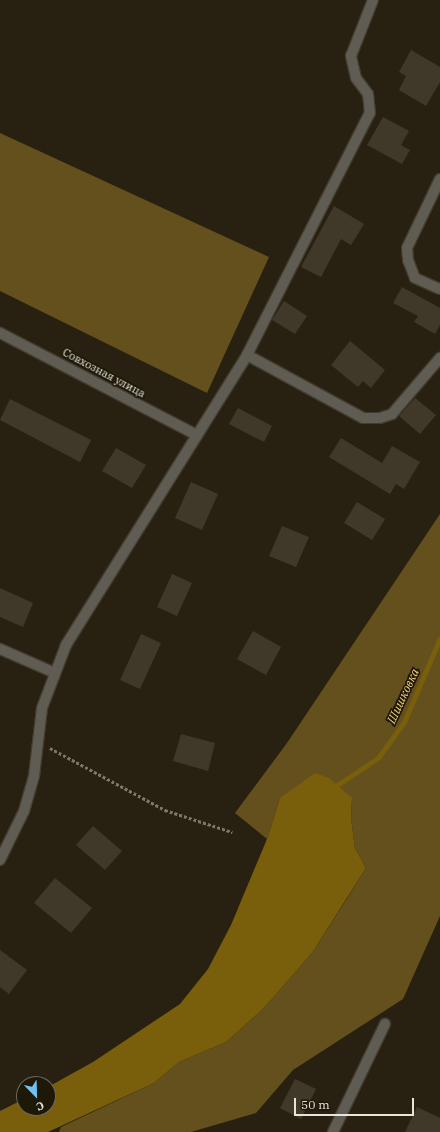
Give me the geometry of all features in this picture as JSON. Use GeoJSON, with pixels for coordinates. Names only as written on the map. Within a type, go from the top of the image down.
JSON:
{"type":"FeatureCollection","features":[{"type":"Feature","properties":{"kind":"street"},"geometry":{"type":"LineString","coordinates":[[0,860],[24,811],[40,740],[42,708],[66,645],[247,355],[370,112],[368,94],[356,78],[352,56],[373,0]]}},
{"type":"Feature","properties":{"kind":"street"},"geometry":{"type":"LineString","coordinates":[[440,179],[408,248],[408,260],[415,278],[440,289]]}},
{"type":"Feature","properties":{"kind":"street","name":"Совхозная улица"},"geometry":{"type":"LineString","coordinates":[[0,333],[197,435]]}},
{"type":"Feature","properties":{"kind":"street"},"geometry":{"type":"LineString","coordinates":[[247,355],[363,418],[380,418],[392,414],[406,400],[440,358]]}},
{"type":"Feature","properties":{"kind":"street"},"geometry":{"type":"LineString","coordinates":[[0,649],[55,673]]}},
{"type":"Feature","properties":{"kind":"street"},"geometry":{"type":"LineString","coordinates":[[333,1132],[384,1024]]}},
{"type":"Feature","properties":{"kind":"path"},"geometry":{"type":"LineString","coordinates":[[40,740],[58,754],[165,810],[232,832]]}},
{"type":"Feature","properties":{"kind":"shaded area"},"geometry":{"type":"Polygon","coordinates":[[[0,133],[269,257],[207,393],[0,291],[0,133]]]}},
{"type":"Feature","properties":{"kind":"shaded area"},"geometry":{"type":"Polygon","coordinates":[[[440,514],[440,916],[403,999],[293,1070],[256,1113],[191,1132],[59,1132],[61,1127],[154,1083],[179,1062],[226,1042],[264,1008],[312,953],[366,868],[355,848],[351,818],[352,798],[280,798],[267,839],[235,813],[287,743],[440,514]]]}},
{"type":"Feature","properties":{"kind":"shaded area"},"geometry":{"type":"Polygon","coordinates":[[[315,773],[329,778],[352,798],[351,818],[355,848],[366,868],[312,953],[264,1008],[226,1042],[179,1062],[154,1083],[48,1132],[0,1132],[0,1111],[16,1103],[16,1116],[56,1116],[56,1083],[93,1062],[180,1004],[208,969],[231,925],[267,839],[280,798],[315,773]]]}},
{"type":"Feature","properties":{"kind":"building"},"geometry":{"type":"Polygon","coordinates":[[[411,50],[440,67],[440,82],[426,106],[399,90],[406,76],[399,72],[411,50]]]}},
{"type":"Feature","properties":{"kind":"building"},"geometry":{"type":"Polygon","coordinates":[[[383,117],[409,131],[401,145],[410,150],[402,164],[367,145],[383,117]]]}},
{"type":"Feature","properties":{"kind":"building"},"geometry":{"type":"Polygon","coordinates":[[[334,206],[364,224],[351,245],[341,239],[321,277],[301,267],[334,206]]]}},
{"type":"Feature","properties":{"kind":"building"},"geometry":{"type":"Polygon","coordinates":[[[402,287],[440,308],[440,325],[435,334],[414,322],[418,316],[393,303],[402,287]]]}},
{"type":"Feature","properties":{"kind":"building"},"geometry":{"type":"Polygon","coordinates":[[[284,301],[307,316],[295,334],[272,320],[284,301]]]}},
{"type":"Feature","properties":{"kind":"building"},"geometry":{"type":"Polygon","coordinates":[[[350,341],[385,370],[371,388],[363,381],[358,387],[331,365],[350,341]]]}},
{"type":"Feature","properties":{"kind":"building"},"geometry":{"type":"Polygon","coordinates":[[[415,398],[436,415],[420,434],[399,416],[415,398]]]}},
{"type":"Feature","properties":{"kind":"building"},"geometry":{"type":"Polygon","coordinates":[[[10,399],[91,440],[80,462],[0,420],[10,399]]]}},
{"type":"Feature","properties":{"kind":"building"},"geometry":{"type":"Polygon","coordinates":[[[238,408],[272,426],[264,442],[229,424],[238,408]]]}},
{"type":"Feature","properties":{"kind":"building"},"geometry":{"type":"Polygon","coordinates":[[[341,438],[382,463],[392,446],[420,462],[404,489],[396,484],[390,494],[329,457],[341,438]]]}},
{"type":"Feature","properties":{"kind":"building"},"geometry":{"type":"Polygon","coordinates":[[[116,448],[146,465],[132,488],[102,471],[116,448]]]}},
{"type":"Feature","properties":{"kind":"building"},"geometry":{"type":"Polygon","coordinates":[[[191,482],[218,494],[202,530],[175,518],[191,482]]]}},
{"type":"Feature","properties":{"kind":"building"},"geometry":{"type":"Polygon","coordinates":[[[357,502],[385,519],[372,540],[344,523],[357,502]]]}},
{"type":"Feature","properties":{"kind":"building"},"geometry":{"type":"Polygon","coordinates":[[[282,526],[309,537],[296,567],[269,556],[282,526]]]}},
{"type":"Feature","properties":{"kind":"building"},"geometry":{"type":"Polygon","coordinates":[[[172,574],[192,583],[177,616],[157,607],[172,574]]]}},
{"type":"Feature","properties":{"kind":"building"},"geometry":{"type":"Polygon","coordinates":[[[0,588],[33,603],[23,627],[0,617],[0,588]]]}},
{"type":"Feature","properties":{"kind":"building"},"geometry":{"type":"Polygon","coordinates":[[[253,631],[281,647],[266,675],[237,659],[253,631]]]}},
{"type":"Feature","properties":{"kind":"building"},"geometry":{"type":"Polygon","coordinates":[[[141,634],[161,643],[140,689],[120,680],[141,634]]]}},
{"type":"Feature","properties":{"kind":"building"},"geometry":{"type":"Polygon","coordinates":[[[181,734],[215,743],[208,771],[173,761],[181,734]]]}},
{"type":"Feature","properties":{"kind":"building"},"geometry":{"type":"Polygon","coordinates":[[[93,826],[122,851],[105,870],[76,845],[93,826]]]}},
{"type":"Feature","properties":{"kind":"building"},"geometry":{"type":"Polygon","coordinates":[[[55,878],[92,908],[71,933],[34,903],[55,878]]]}},
{"type":"Feature","properties":{"kind":"building"},"geometry":{"type":"Polygon","coordinates":[[[0,950],[27,970],[9,994],[0,987],[0,950]]]}},
{"type":"Feature","properties":{"kind":"building"},"geometry":{"type":"Polygon","coordinates":[[[295,1079],[316,1089],[301,1119],[280,1108],[295,1079]]]}},
{"type":"Feature","properties":{"kind":"building"},"geometry":{"type":"Polygon","coordinates":[[[417,1107],[440,1118],[440,1132],[405,1132],[417,1107]]]}},
{"type":"Feature","properties":{"kind":"waterway","name":"Шишковка"},"geometry":{"type":"LineString","coordinates":[[337,785],[378,758],[404,722],[440,638]]}}]}
